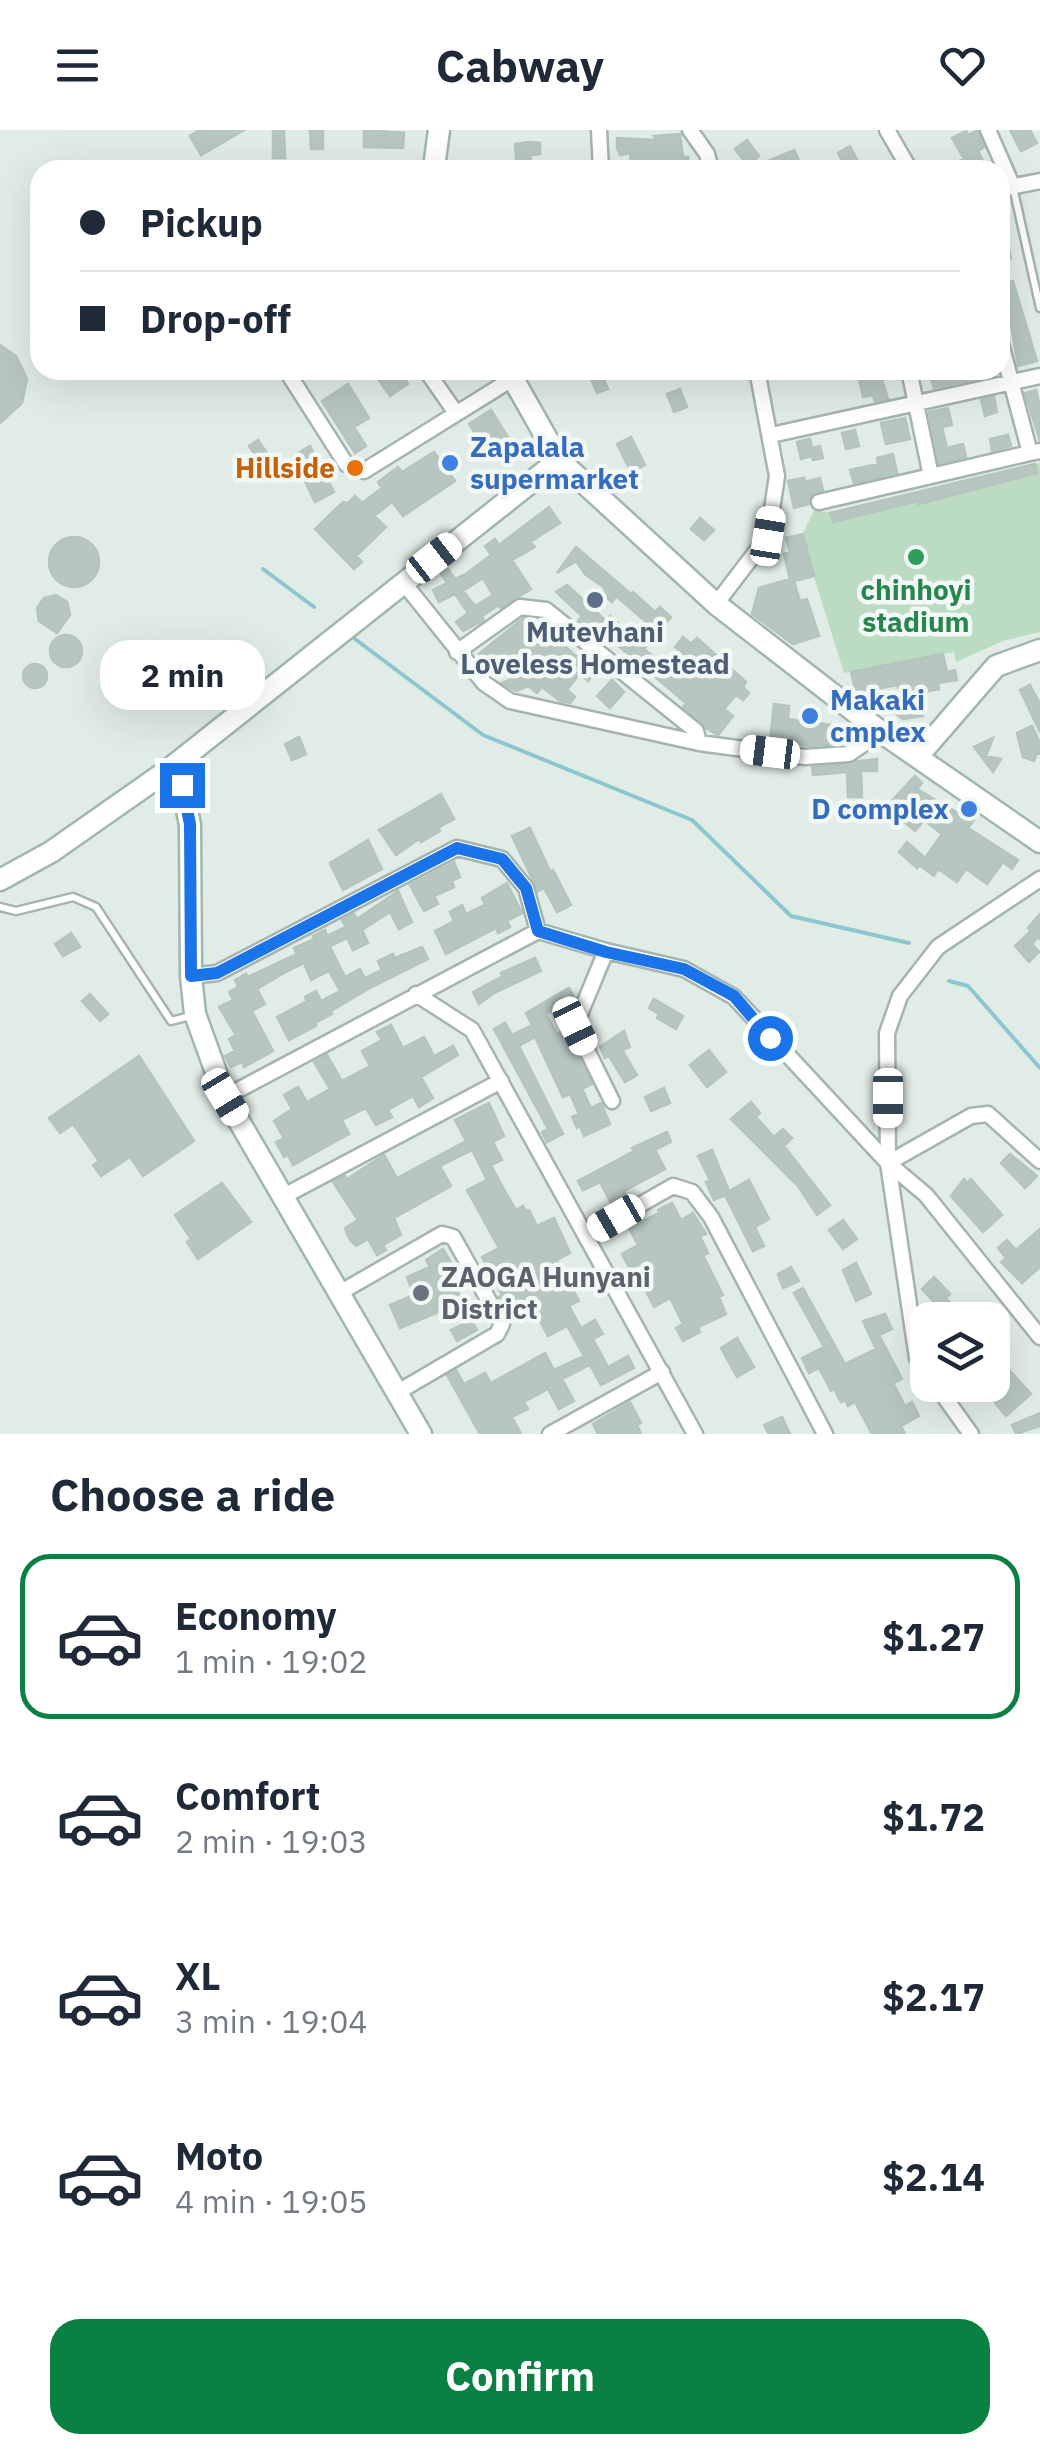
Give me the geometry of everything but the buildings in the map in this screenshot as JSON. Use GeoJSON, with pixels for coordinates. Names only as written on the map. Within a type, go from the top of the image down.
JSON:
{"type":"FeatureCollection","features":[{"type":"Feature","properties":{"kind":"street"},"geometry":{"type":"LineString","coordinates":[[435,160],[438,130]]}},
{"type":"Feature","properties":{"kind":"street"},"geometry":{"type":"LineString","coordinates":[[598,130],[600,160]]}},
{"type":"Feature","properties":{"kind":"street"},"geometry":{"type":"LineString","coordinates":[[690,130],[708,160]]}},
{"type":"Feature","properties":{"kind":"street"},"geometry":{"type":"LineString","coordinates":[[887,130],[904,160]]}},
{"type":"Feature","properties":{"kind":"street"},"geometry":{"type":"LineString","coordinates":[[988,130],[997,160]]}},
{"type":"Feature","properties":{"kind":"street"},"geometry":{"type":"LineString","coordinates":[[1010,187],[1040,181]]}},
{"type":"Feature","properties":{"kind":"street"},"geometry":{"type":"LineString","coordinates":[[771,435],[1040,376]]}},
{"type":"Feature","properties":{"kind":"street"},"geometry":{"type":"LineString","coordinates":[[819,502],[1035,452],[1010,379]]}},
{"type":"Feature","properties":{"kind":"street"},"geometry":{"type":"LineString","coordinates":[[292,380],[346,464],[364,471],[502,380]]}},
{"type":"Feature","properties":{"kind":"street"},"geometry":{"type":"LineString","coordinates":[[433,380],[456,413]]}},
{"type":"Feature","properties":{"kind":"street"},"geometry":{"type":"LineString","coordinates":[[513,380],[559,460],[716,604],[881,732],[1040,842]]}},
{"type":"Feature","properties":{"kind":"street"},"geometry":{"type":"LineString","coordinates":[[716,604],[768,536],[778,476],[759,380]]}},
{"type":"Feature","properties":{"kind":"street"},"geometry":{"type":"LineString","coordinates":[[911,380],[931,476]]}},
{"type":"Feature","properties":{"kind":"street"},"geometry":{"type":"LineString","coordinates":[[0,880],[52,852],[168,770],[559,460]]}},
{"type":"Feature","properties":{"kind":"street"},"geometry":{"type":"LineString","coordinates":[[403,582],[484,683],[510,701],[699,744],[806,757],[850,754],[881,732]]}},
{"type":"Feature","properties":{"kind":"street"},"geometry":{"type":"LineString","coordinates":[[457,652],[520,608],[546,610],[696,731],[699,744]]}},
{"type":"Feature","properties":{"kind":"street"},"geometry":{"type":"LineString","coordinates":[[918,755],[996,666],[1040,650]]}},
{"type":"Feature","properties":{"kind":"street"},"geometry":{"type":"LineString","coordinates":[[168,770],[182,785],[190,824],[195,1014],[225,1097],[421,1434]]}},
{"type":"Feature","properties":{"kind":"street"},"geometry":{"type":"LineString","coordinates":[[191,976],[217,973],[457,848],[502,859],[526,888],[538,931]]}},
{"type":"Feature","properties":{"kind":"street"},"geometry":{"type":"LineString","coordinates":[[910,1311],[888,1162],[887,1033],[900,996],[938,946],[1040,879]]}},
{"type":"Feature","properties":{"kind":"street"},"geometry":{"type":"LineString","coordinates":[[225,1097],[538,931],[606,952],[684,969],[734,996],[888,1162],[926,1195],[1040,1337]]}},
{"type":"Feature","properties":{"kind":"street"},"geometry":{"type":"LineString","coordinates":[[606,952],[575,1026],[612,1101]]}},
{"type":"Feature","properties":{"kind":"street"},"geometry":{"type":"LineString","coordinates":[[416,994],[472,1030],[695,1434]]}},
{"type":"Feature","properties":{"kind":"street"},"geometry":{"type":"LineString","coordinates":[[284,1196],[501,1081]]}},
{"type":"Feature","properties":{"kind":"street"},"geometry":{"type":"LineString","coordinates":[[888,1162],[971,1116],[988,1114],[1040,1162]]}},
{"type":"Feature","properties":{"kind":"street"},"geometry":{"type":"LineString","coordinates":[[587,1235],[673,1186],[692,1192],[711,1216],[826,1434]]}},
{"type":"Feature","properties":{"kind":"street"},"geometry":{"type":"LineString","coordinates":[[341,1292],[442,1234],[453,1238],[502,1324],[497,1334],[398,1392]]}},
{"type":"Feature","properties":{"kind":"street"},"geometry":{"type":"LineString","coordinates":[[550,1434],[662,1372]]}},
{"type":"Feature","properties":{"kind":"street"},"geometry":{"type":"LineString","coordinates":[[948,1402],[972,1434]]}},
{"type":"Feature","properties":{"kind":"lane"},"geometry":{"type":"LineString","coordinates":[[1010,202],[1040,308]]}},
{"type":"Feature","properties":{"kind":"lane"},"geometry":{"type":"LineString","coordinates":[[0,907],[16,911],[73,897],[96,907],[171,1021],[195,1014]]}},
{"type":"Feature","properties":{"kind":"green space","name":"chinhoyi stadium"},"geometry":{"type":"Polygon","coordinates":[[[1040,463],[1040,632],[1003,641],[956,662],[954,652],[844,673],[814,577],[798,581],[786,538],[803,534],[814,510],[831,513],[1040,463]]]}},
{"type":"Feature","properties":{"kind":"waterway"},"geometry":{"type":"LineString","coordinates":[[263,569],[314,607]]}},
{"type":"Feature","properties":{"kind":"waterway"},"geometry":{"type":"LineString","coordinates":[[355,639],[483,735],[692,820],[791,916],[909,943]]}},
{"type":"Feature","properties":{"kind":"waterway"},"geometry":{"type":"LineString","coordinates":[[949,981],[968,986],[1040,1068]]}},
{"type":"Feature","properties":{"kind":"place","name":"Zapalala supermarket"},"geometry":{"type":"Point","coordinates":[450,463]}},
{"type":"Feature","properties":{"kind":"place","name":"Hillside"},"geometry":{"type":"Point","coordinates":[355,468]}},
{"type":"Feature","properties":{"kind":"place","name":"chinhoyi stadium"},"geometry":{"type":"Point","coordinates":[916,557]}},
{"type":"Feature","properties":{"kind":"place","name":"Mutevhani Loveless Homestead"},"geometry":{"type":"Point","coordinates":[595,600]}},
{"type":"Feature","properties":{"kind":"place","name":"Makaki cmplex"},"geometry":{"type":"Point","coordinates":[810,716]}},
{"type":"Feature","properties":{"kind":"place","name":"D complex"},"geometry":{"type":"Point","coordinates":[969,809]}},
{"type":"Feature","properties":{"kind":"place","name":"ZAOGA Hunyani District"},"geometry":{"type":"Point","coordinates":[421,1293]}},
{"type":"Feature","properties":{"kind":"route"},"geometry":{"type":"LineString","coordinates":[[182,785],[190,824],[191,976],[217,973],[457,848],[502,859],[526,888],[538,931],[606,952],[684,969],[734,996],[770,1038]]}}]}
